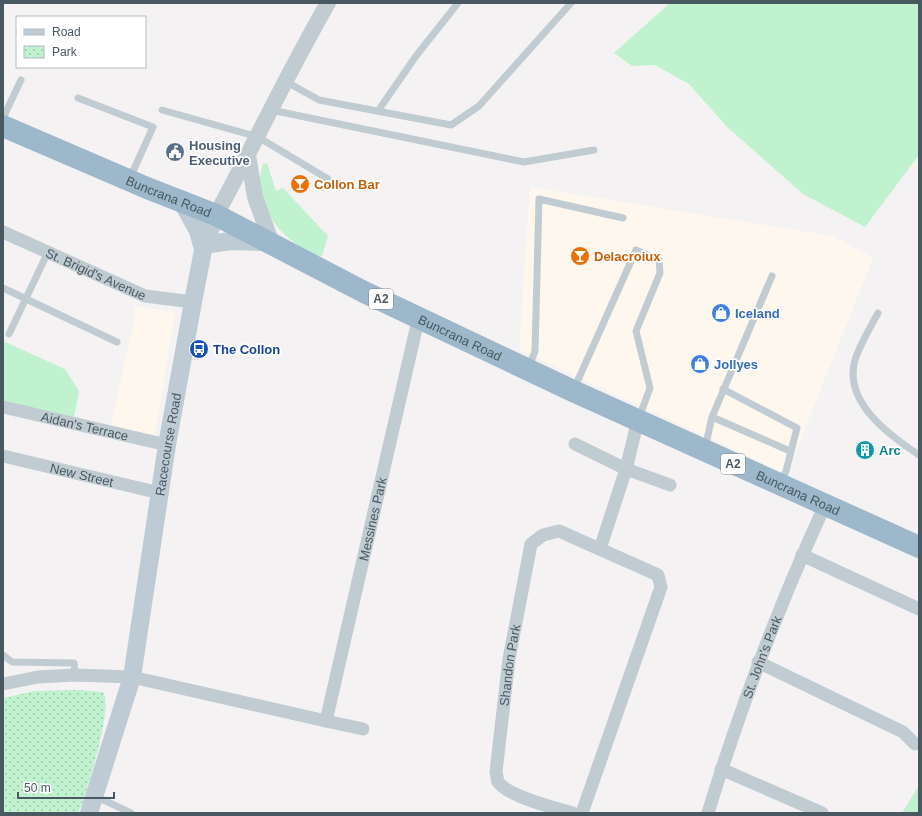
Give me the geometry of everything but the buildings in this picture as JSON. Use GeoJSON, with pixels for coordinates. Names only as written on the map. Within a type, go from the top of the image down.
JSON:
{"type":"FeatureCollection","features":[{"type":"Feature","properties":{"kind":"highway","name":"Buncrana Road"},"geometry":{"type":"LineString","coordinates":[[3,126],[216,215],[364,292],[419,316],[573,391],[780,485],[918,545]]}},
{"type":"Feature","properties":{"kind":"main road"},"geometry":{"type":"LineString","coordinates":[[182,202],[198,231],[204,247],[230,241],[269,243]]}},
{"type":"Feature","properties":{"kind":"main road","name":"Racecourse Road"},"geometry":{"type":"LineString","coordinates":[[89,813],[132,677],[167,445],[193,302],[204,247],[216,215]]}},
{"type":"Feature","properties":{"kind":"street"},"geometry":{"type":"LineString","coordinates":[[216,215],[258,137],[284,81],[328,3]]}},
{"type":"Feature","properties":{"kind":"street"},"geometry":{"type":"LineString","coordinates":[[248,156],[255,197],[269,243]]}},
{"type":"Feature","properties":{"kind":"street","name":"St. Brigid's Avenue"},"geometry":{"type":"LineString","coordinates":[[3,232],[145,296],[193,302]]}},
{"type":"Feature","properties":{"kind":"street","name":"Messines Park"},"geometry":{"type":"LineString","coordinates":[[326,721],[419,316]]}},
{"type":"Feature","properties":{"kind":"street","name":"Aidan's Terrace"},"geometry":{"type":"LineString","coordinates":[[3,407],[167,445]]}},
{"type":"Feature","properties":{"kind":"street"},"geometry":{"type":"LineString","coordinates":[[600,549],[626,469],[638,420]]}},
{"type":"Feature","properties":{"kind":"street"},"geometry":{"type":"LineString","coordinates":[[575,444],[626,469],[670,484]]}},
{"type":"Feature","properties":{"kind":"street","name":"New Street"},"geometry":{"type":"LineString","coordinates":[[3,456],[160,493]]}},
{"type":"Feature","properties":{"kind":"street","name":"St. John's Park"},"geometry":{"type":"LineString","coordinates":[[708,813],[721,769],[758,662],[802,555],[825,505]]}},
{"type":"Feature","properties":{"kind":"street","name":"Shandon Park"},"geometry":{"type":"LineString","coordinates":[[573,813],[528,799],[508,790],[498,781],[496,772],[509,659],[531,544],[543,535],[559,532],[658,575],[661,588],[582,813]]}},
{"type":"Feature","properties":{"kind":"street"},"geometry":{"type":"LineString","coordinates":[[802,555],[919,609]]}},
{"type":"Feature","properties":{"kind":"street"},"geometry":{"type":"LineString","coordinates":[[758,662],[903,732],[915,744]]}},
{"type":"Feature","properties":{"kind":"street"},"geometry":{"type":"LineString","coordinates":[[3,684],[74,674],[132,677],[363,729]]}},
{"type":"Feature","properties":{"kind":"street"},"geometry":{"type":"LineString","coordinates":[[721,769],[822,813]]}},
{"type":"Feature","properties":{"kind":"lane"},"geometry":{"type":"LineString","coordinates":[[378,112],[416,56],[458,3]]}},
{"type":"Feature","properties":{"kind":"lane"},"geometry":{"type":"LineString","coordinates":[[284,81],[319,100],[451,125],[479,106],[571,3]]}},
{"type":"Feature","properties":{"kind":"lane"},"geometry":{"type":"LineString","coordinates":[[3,118],[21,80]]}},
{"type":"Feature","properties":{"kind":"lane"},"geometry":{"type":"LineString","coordinates":[[78,98],[153,127],[130,180]]}},
{"type":"Feature","properties":{"kind":"lane"},"geometry":{"type":"LineString","coordinates":[[162,110],[258,137],[328,179]]}},
{"type":"Feature","properties":{"kind":"lane"},"geometry":{"type":"LineString","coordinates":[[271,110],[524,162],[594,150]]}},
{"type":"Feature","properties":{"kind":"lane"},"geometry":{"type":"LineString","coordinates":[[528,369],[535,351],[539,200],[623,218]]}},
{"type":"Feature","properties":{"kind":"lane"},"geometry":{"type":"LineString","coordinates":[[573,391],[636,250],[659,260],[660,273],[636,331],[650,388],[638,420]]}},
{"type":"Feature","properties":{"kind":"lane"},"geometry":{"type":"LineString","coordinates":[[9,334],[48,252]]}},
{"type":"Feature","properties":{"kind":"lane"},"geometry":{"type":"LineString","coordinates":[[704,450],[712,417],[772,276]]}},
{"type":"Feature","properties":{"kind":"lane"},"geometry":{"type":"LineString","coordinates":[[3,288],[117,342]]}},
{"type":"Feature","properties":{"kind":"lane"},"geometry":{"type":"LineString","coordinates":[[878,313],[855,361],[854,382],[864,404],[876,421],[898,441],[919,455]]}},
{"type":"Feature","properties":{"kind":"lane"},"geometry":{"type":"LineString","coordinates":[[724,389],[797,428],[790,451],[786,472],[780,485]]}},
{"type":"Feature","properties":{"kind":"lane"},"geometry":{"type":"LineString","coordinates":[[712,417],[790,451]]}},
{"type":"Feature","properties":{"kind":"lane"},"geometry":{"type":"LineString","coordinates":[[3,655],[12,662],[74,663],[74,674]]}},
{"type":"Feature","properties":{"kind":"lane"},"geometry":{"type":"LineString","coordinates":[[94,796],[131,813]]}},
{"type":"Feature","properties":{"kind":"shaded area"},"geometry":{"type":"Polygon","coordinates":[[[530,187],[833,236],[873,258],[787,474],[519,350],[530,187]]]}},
{"type":"Feature","properties":{"kind":"shaded area"},"geometry":{"type":"Polygon","coordinates":[[[135,306],[175,312],[155,436],[120,431],[111,425],[129,341],[133,330],[135,306]]]}},
{"type":"Feature","properties":{"kind":"green space"},"geometry":{"type":"Polygon","coordinates":[[[670,3],[919,3],[919,155],[865,227],[803,194],[727,127],[689,84],[655,65],[632,66],[614,53],[670,3]]]}},
{"type":"Feature","properties":{"kind":"green space"},"geometry":{"type":"Polygon","coordinates":[[[267,163],[276,191],[283,188],[328,236],[322,256],[315,256],[289,238],[273,221],[262,200],[260,188],[260,176],[263,164],[267,163]]]}},
{"type":"Feature","properties":{"kind":"green space"},"geometry":{"type":"Polygon","coordinates":[[[3,341],[65,369],[79,391],[74,417],[3,401],[3,341]]]}},
{"type":"Feature","properties":{"kind":"green space"},"geometry":{"type":"Polygon","coordinates":[[[79,690],[103,692],[106,700],[103,728],[99,746],[78,813],[3,813],[3,698],[35,691],[79,690]]]}},
{"type":"Feature","properties":{"kind":"green space"},"geometry":{"type":"Polygon","coordinates":[[[919,785],[919,813],[902,813],[919,785]]]}},
{"type":"Feature","properties":{"kind":"place","name":"Housing Executive"},"geometry":{"type":"Point","coordinates":[175,152]}},
{"type":"Feature","properties":{"kind":"place","name":"Collon Bar"},"geometry":{"type":"Point","coordinates":[300,184]}},
{"type":"Feature","properties":{"kind":"place","name":"Delacroiux"},"geometry":{"type":"Point","coordinates":[580,256]}},
{"type":"Feature","properties":{"kind":"place","name":"Iceland"},"geometry":{"type":"Point","coordinates":[721,313]}},
{"type":"Feature","properties":{"kind":"place","name":"The Collon"},"geometry":{"type":"Point","coordinates":[199,349]}},
{"type":"Feature","properties":{"kind":"place","name":"Jollyes"},"geometry":{"type":"Point","coordinates":[700,364]}},
{"type":"Feature","properties":{"kind":"place","name":"Arc"},"geometry":{"type":"Point","coordinates":[865,450]}}]}
